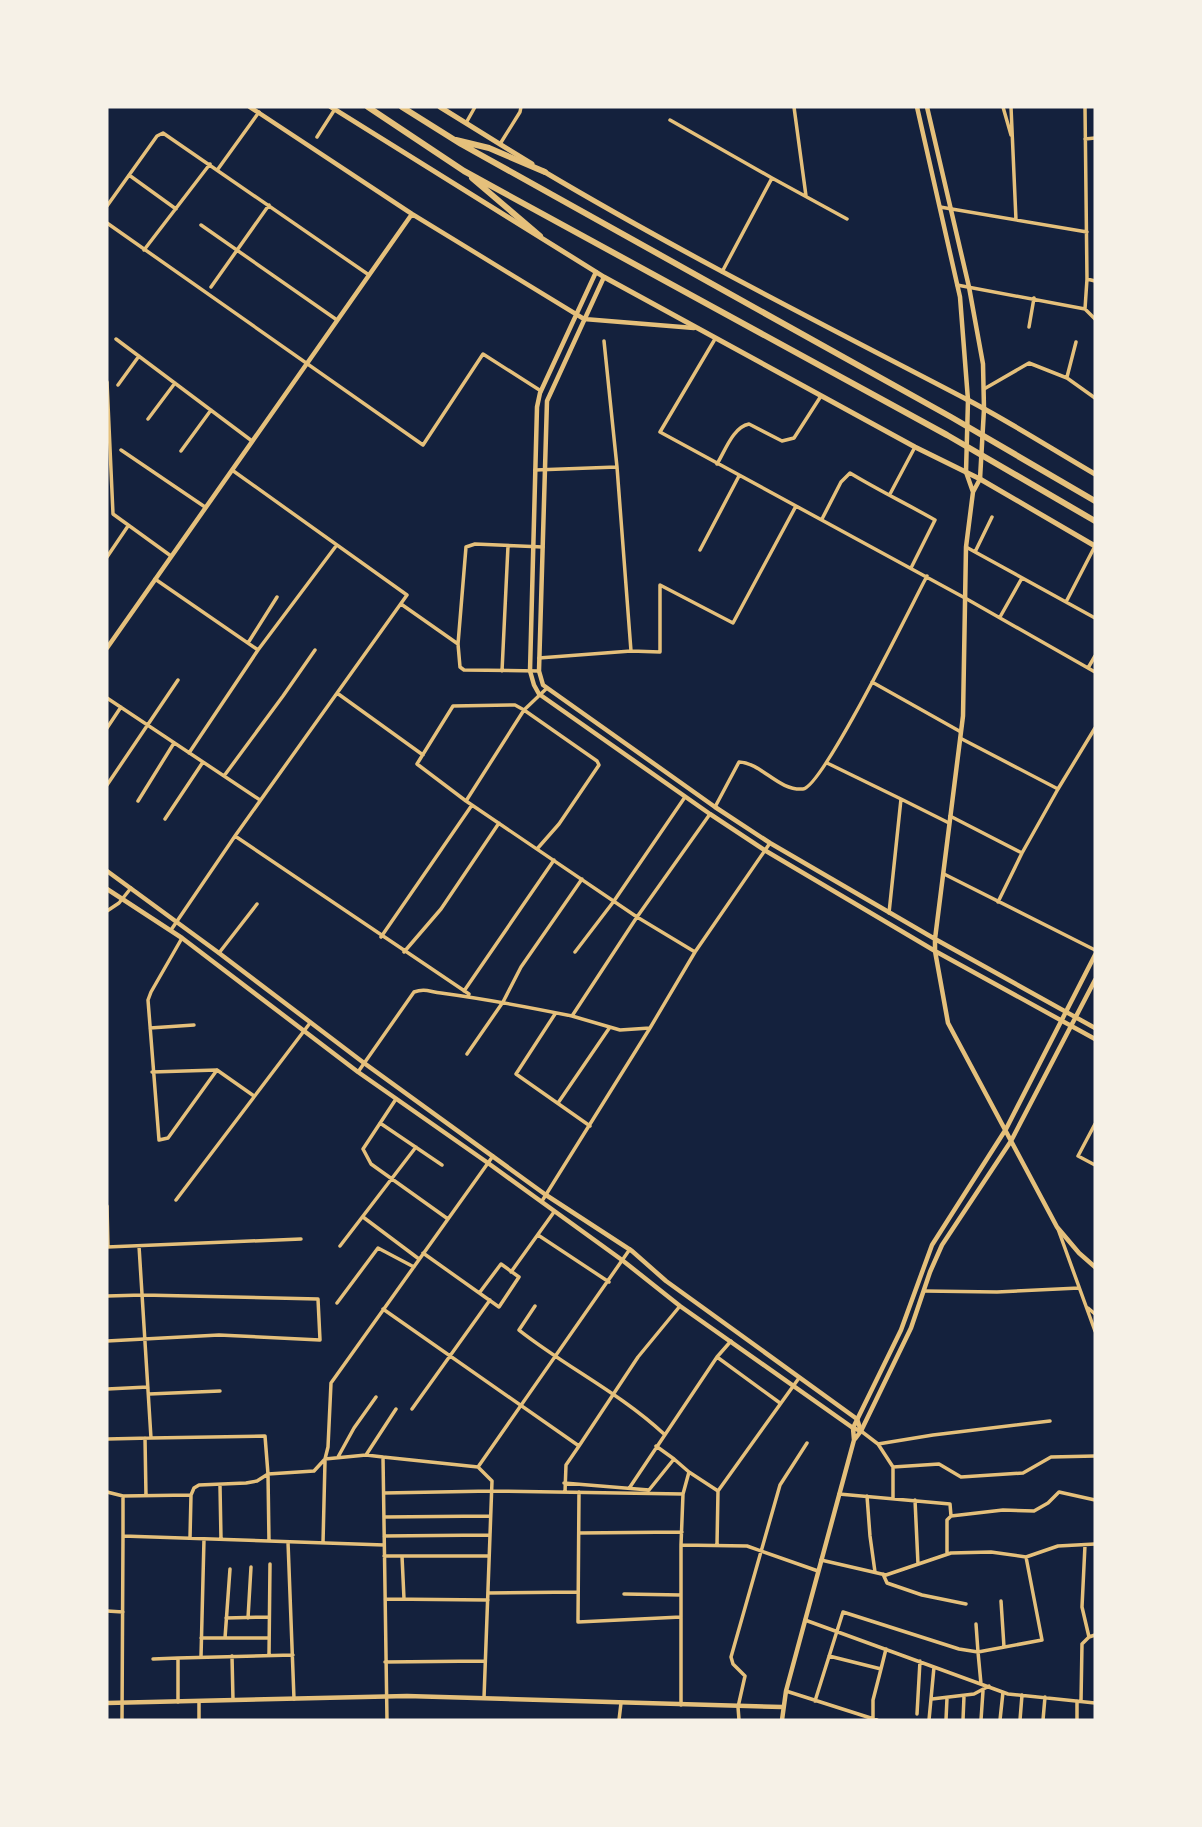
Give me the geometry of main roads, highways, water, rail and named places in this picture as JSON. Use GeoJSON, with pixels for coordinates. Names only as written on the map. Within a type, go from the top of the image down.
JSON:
{"type":"FeatureCollection","features":[{"type":"Feature","properties":{"kind":"highway"},"geometry":{"type":"LineString","coordinates":[[368,107],[464,171],[958,442],[1095,521]]}},
{"type":"Feature","properties":{"kind":"highway"},"geometry":{"type":"LineString","coordinates":[[402,107],[454,140],[951,416],[1095,501]]}},
{"type":"Feature","properties":{"kind":"highway"},"geometry":{"type":"LineString","coordinates":[[454,140],[489,148],[545,172]]}},
{"type":"Feature","properties":{"kind":"highway"},"geometry":{"type":"LineString","coordinates":[[464,171],[540,236]]}},
{"type":"Feature","properties":{"kind":"main road"},"geometry":{"type":"LineString","coordinates":[[440,107],[545,172],[722,272],[968,400],[1095,474]]}},
{"type":"Feature","properties":{"kind":"main road"},"geometry":{"type":"LineString","coordinates":[[333,108],[604,277],[915,447],[981,479],[1095,546]]}}]}
